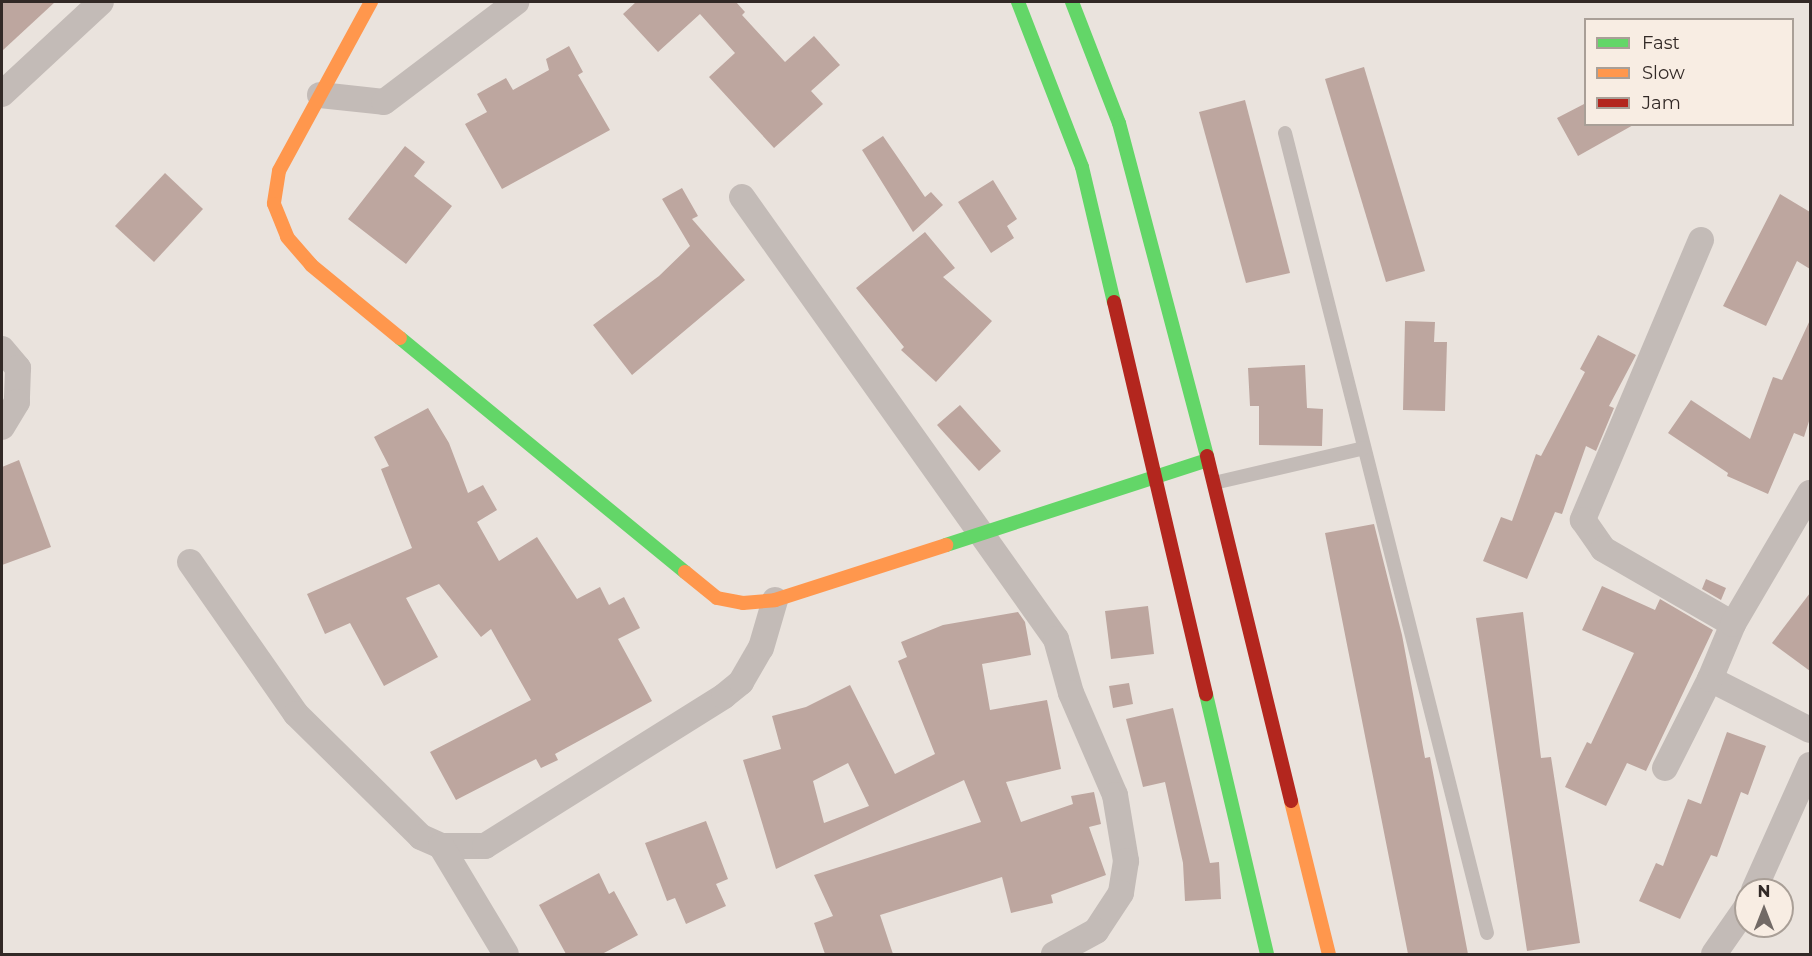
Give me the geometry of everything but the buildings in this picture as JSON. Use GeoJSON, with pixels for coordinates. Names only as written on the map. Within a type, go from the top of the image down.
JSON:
{"type":"FeatureCollection","features":[{"type":"Feature","properties":{"kind":"street"},"geometry":{"type":"LineString","coordinates":[[2,94],[100,2]]}},
{"type":"Feature","properties":{"kind":"street"},"geometry":{"type":"LineString","coordinates":[[371,2],[279,171],[274,204],[287,237],[311,266],[717,598],[743,603],[775,600],[1208,459]]}},
{"type":"Feature","properties":{"kind":"street"},"geometry":{"type":"LineString","coordinates":[[320,95],[384,102],[516,2]]}},
{"type":"Feature","properties":{"kind":"street"},"geometry":{"type":"LineString","coordinates":[[1018,2],[1082,167],[1157,474],[1267,954]]}},
{"type":"Feature","properties":{"kind":"street"},"geometry":{"type":"LineString","coordinates":[[1072,2],[1119,123],[1208,459],[1329,954]]}},
{"type":"Feature","properties":{"kind":"street"},"geometry":{"type":"LineString","coordinates":[[742,197],[1056,639],[1071,693],[1115,795],[1124,832],[1121,893],[1096,931],[1054,954]]}},
{"type":"Feature","properties":{"kind":"street"},"geometry":{"type":"LineString","coordinates":[[1701,240],[1583,520],[1603,549],[1732,624]]}},
{"type":"Feature","properties":{"kind":"street"},"geometry":{"type":"LineString","coordinates":[[2,350],[18,368],[17,402],[2,427]]}},
{"type":"Feature","properties":{"kind":"street"},"geometry":{"type":"LineString","coordinates":[[1665,768],[1710,679],[1732,624],[1810,493]]}},
{"type":"Feature","properties":{"kind":"street"},"geometry":{"type":"LineString","coordinates":[[190,562],[296,714],[421,837],[441,846],[485,846],[724,696],[741,682],[756,657],[775,600]]}},
{"type":"Feature","properties":{"kind":"street"},"geometry":{"type":"LineString","coordinates":[[1710,679],[1810,730]]}},
{"type":"Feature","properties":{"kind":"street"},"geometry":{"type":"LineString","coordinates":[[1759,878],[1810,765]]}},
{"type":"Feature","properties":{"kind":"street"},"geometry":{"type":"LineString","coordinates":[[441,846],[506,954]]}},
{"type":"Feature","properties":{"kind":"street"},"geometry":{"type":"LineString","coordinates":[[1713,954],[1734,925]]}},
{"type":"Feature","properties":{"kind":"lane"},"geometry":{"type":"LineString","coordinates":[[1285,133],[1487,933]]}},
{"type":"Feature","properties":{"kind":"lane"},"geometry":{"type":"LineString","coordinates":[[1214,483],[1364,448]]}},
{"type":"Feature","properties":{"kind":"traffic: fast"},"geometry":{"type":"LineString","coordinates":[[1018,2],[1082,167],[1114,302]]}},
{"type":"Feature","properties":{"kind":"traffic: fast"},"geometry":{"type":"LineString","coordinates":[[1072,2],[1119,123],[1207,456]]}},
{"type":"Feature","properties":{"kind":"traffic: fast"},"geometry":{"type":"LineString","coordinates":[[400,338],[685,572]]}},
{"type":"Feature","properties":{"kind":"traffic: fast"},"geometry":{"type":"LineString","coordinates":[[946,545],[1208,460]]}},
{"type":"Feature","properties":{"kind":"traffic: fast"},"geometry":{"type":"LineString","coordinates":[[1206,694],[1267,954]]}},
{"type":"Feature","properties":{"kind":"traffic: slow"},"geometry":{"type":"LineString","coordinates":[[371,2],[279,171],[274,204],[287,237],[311,265],[400,338]]}},
{"type":"Feature","properties":{"kind":"traffic: slow"},"geometry":{"type":"LineString","coordinates":[[685,572],[717,598],[743,603],[775,600],[946,545]]}},
{"type":"Feature","properties":{"kind":"traffic: slow"},"geometry":{"type":"LineString","coordinates":[[1291,801],[1329,954]]}},
{"type":"Feature","properties":{"kind":"traffic: jam"},"geometry":{"type":"LineString","coordinates":[[1114,302],[1206,694]]}},
{"type":"Feature","properties":{"kind":"traffic: jam"},"geometry":{"type":"LineString","coordinates":[[1207,456],[1291,801]]}}]}
